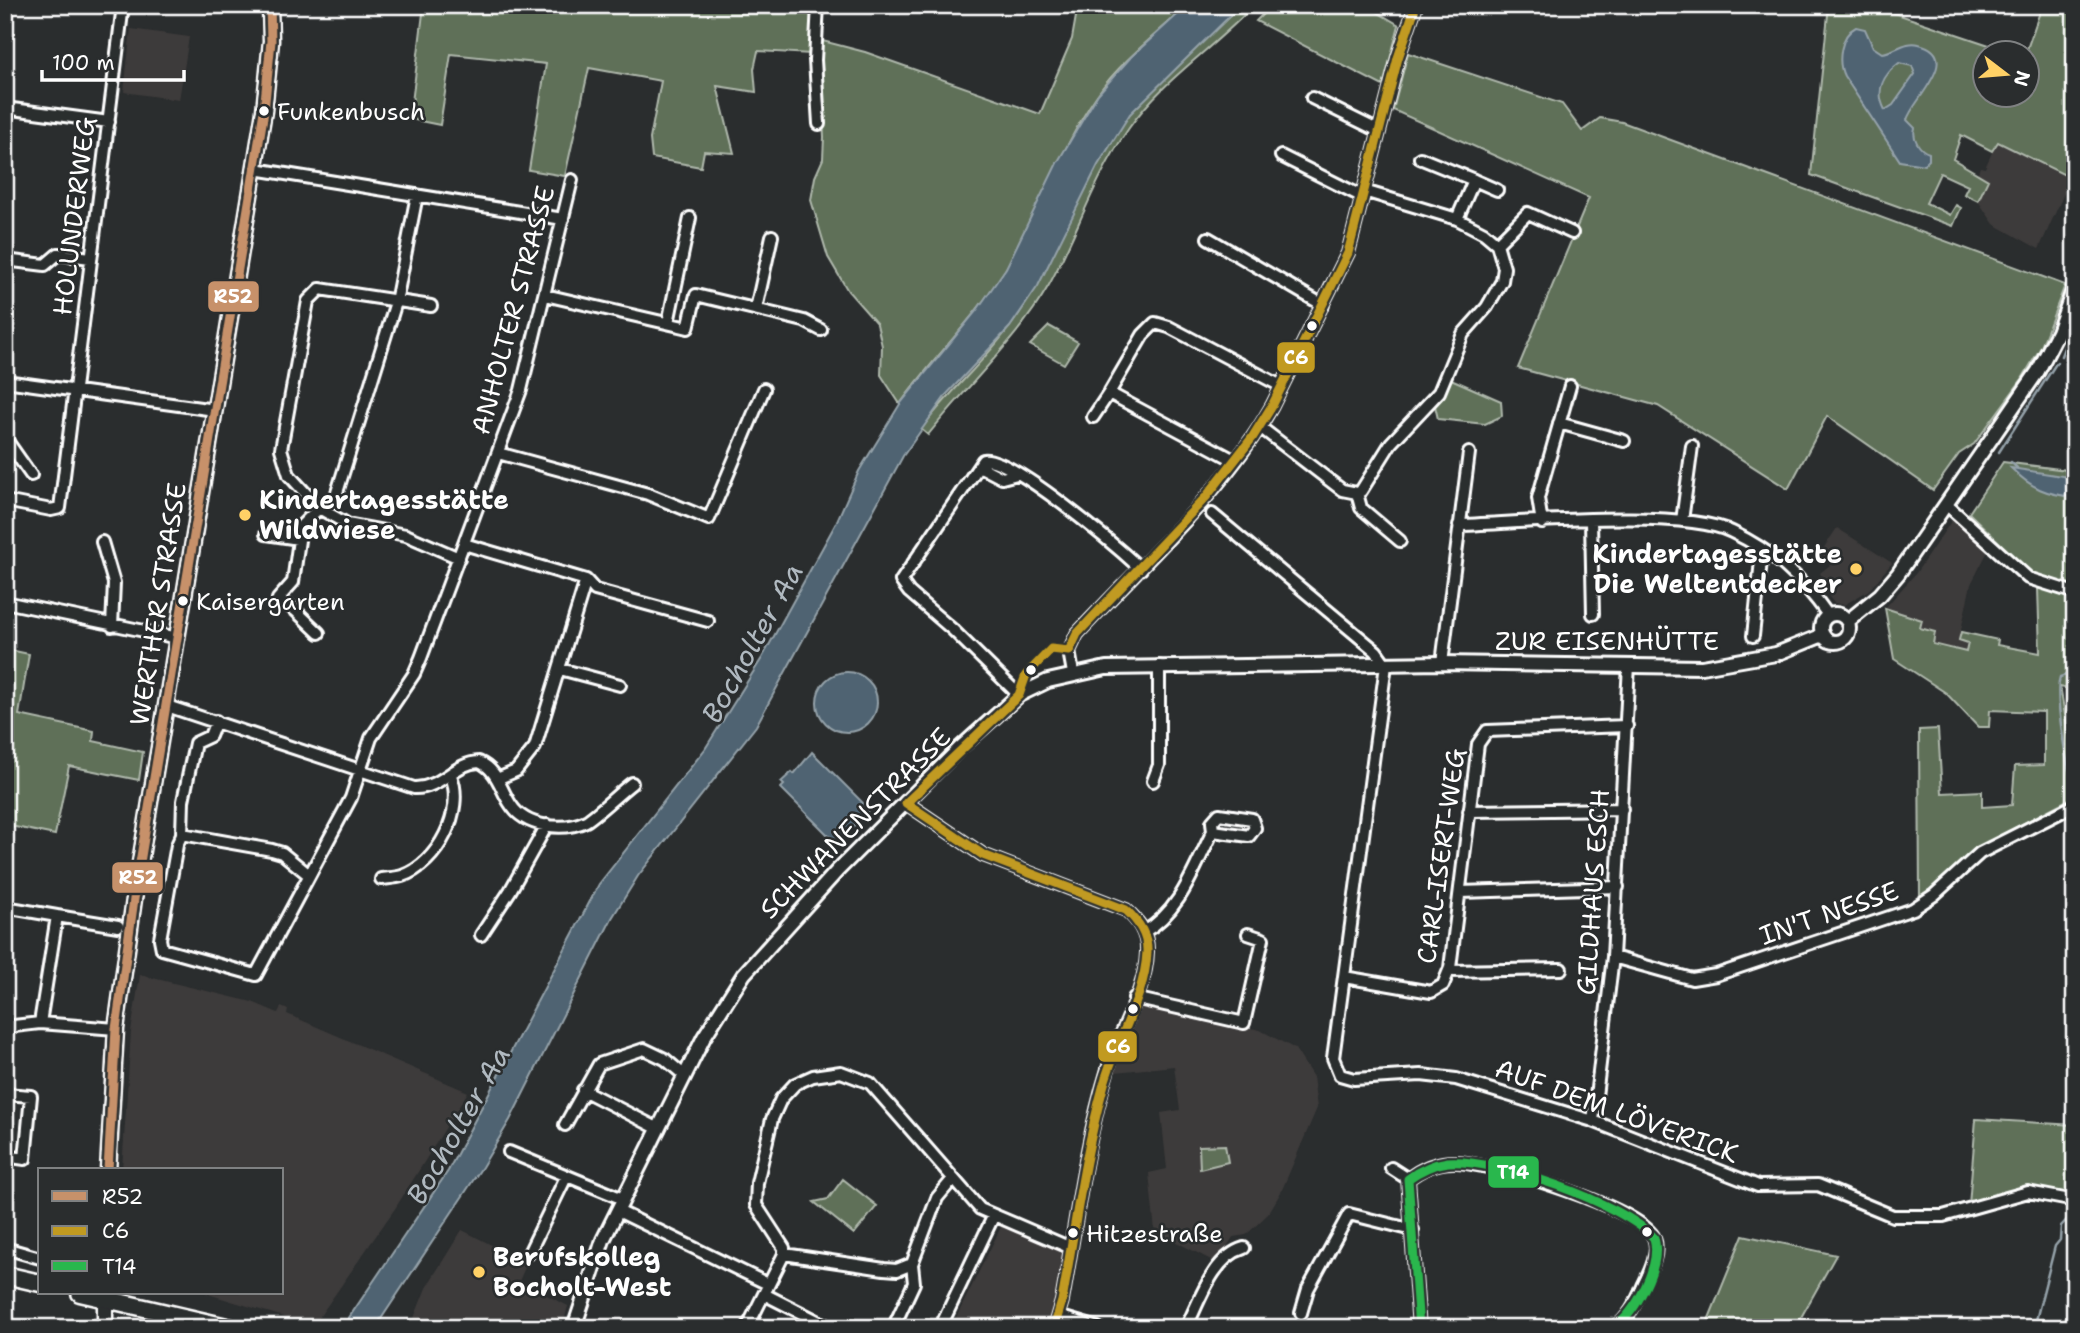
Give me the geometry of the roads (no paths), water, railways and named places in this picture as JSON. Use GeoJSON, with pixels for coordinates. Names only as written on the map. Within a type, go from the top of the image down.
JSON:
{"type":"FeatureCollection","features":[{"type":"Feature","properties":{"kind":"main road","name":"WERTHER STRASSE"},"geometry":{"type":"LineString","coordinates":[[108,1168],[116,1029],[134,899],[269,77],[270,5]]}},
{"type":"Feature","properties":{"kind":"main road"},"geometry":{"type":"LineString","coordinates":[[5,1275],[38,1283]]}},
{"type":"Feature","properties":{"kind":"main road"},"geometry":{"type":"LineString","coordinates":[[105,1328],[105,1296],[230,1328]]}},
{"type":"Feature","properties":{"kind":"street","name":"HOLUNDERWEG"},"geometry":{"type":"LineString","coordinates":[[5,501],[51,510],[60,508],[123,5]]}},
{"type":"Feature","properties":{"kind":"street"},"geometry":{"type":"LineString","coordinates":[[818,5],[815,46],[819,124]]}},
{"type":"Feature","properties":{"kind":"street"},"geometry":{"type":"LineString","coordinates":[[1073,673],[1069,651],[1077,634],[1201,503],[1259,428],[1323,305],[1348,254],[1378,131],[1416,5]]}},
{"type":"Feature","properties":{"kind":"street"},"geometry":{"type":"LineString","coordinates":[[1312,98],[1378,131]]}},
{"type":"Feature","properties":{"kind":"street"},"geometry":{"type":"LineString","coordinates":[[5,108],[108,122]]}},
{"type":"Feature","properties":{"kind":"street"},"geometry":{"type":"LineString","coordinates":[[1281,156],[1364,194],[1457,219],[1484,233],[1497,244],[1504,268],[1496,294],[1463,334],[1439,392],[1391,443],[1369,483],[1357,493]]}},
{"type":"Feature","properties":{"kind":"street"},"geometry":{"type":"LineString","coordinates":[[1420,158],[1497,190]]}},
{"type":"Feature","properties":{"kind":"street"},"geometry":{"type":"LineString","coordinates":[[255,169],[563,219]]}},
{"type":"Feature","properties":{"kind":"street","name":"ANHOLTER STRASSE"},"geometry":{"type":"LineString","coordinates":[[182,834],[177,845],[160,939],[162,949],[168,953],[256,975],[351,797],[371,738],[414,674],[521,390],[572,180]]}},
{"type":"Feature","properties":{"kind":"street"},"geometry":{"type":"LineString","coordinates":[[1457,219],[1474,180]]}},
{"type":"Feature","properties":{"kind":"street"},"geometry":{"type":"LineString","coordinates":[[319,633],[295,610],[278,599],[293,582],[301,526],[319,508],[335,499],[396,302],[416,195]]}},
{"type":"Feature","properties":{"kind":"street"},"geometry":{"type":"LineString","coordinates":[[1497,244],[1528,213],[1572,233]]}},
{"type":"Feature","properties":{"kind":"street"},"geometry":{"type":"LineString","coordinates":[[668,323],[691,218]]}},
{"type":"Feature","properties":{"kind":"street"},"geometry":{"type":"LineString","coordinates":[[756,309],[772,236]]}},
{"type":"Feature","properties":{"kind":"street"},"geometry":{"type":"LineString","coordinates":[[1208,238],[1323,305]]}},
{"type":"Feature","properties":{"kind":"street"},"geometry":{"type":"LineString","coordinates":[[5,260],[45,265],[58,254],[91,258]]}},
{"type":"Feature","properties":{"kind":"street","name":"ZUR EISENHÜTTE"},"geometry":{"type":"LineString","coordinates":[[1386,665],[1442,663],[1702,667],[1745,662],[1823,635],[1831,642],[1842,641],[1849,632],[1848,621],[1880,595],[1898,574],[2038,370],[2058,332],[2075,285]]}},
{"type":"Feature","properties":{"kind":"street"},"geometry":{"type":"LineString","coordinates":[[431,306],[320,289],[308,301],[281,449],[289,475],[319,508],[347,524],[406,535],[459,558]]}},
{"type":"Feature","properties":{"kind":"street"},"geometry":{"type":"LineString","coordinates":[[675,289],[804,321],[821,330]]}},
{"type":"Feature","properties":{"kind":"street"},"geometry":{"type":"LineString","coordinates":[[545,295],[688,328],[696,295]]}},
{"type":"Feature","properties":{"kind":"street"},"geometry":{"type":"LineString","coordinates":[[1093,417],[1143,335],[1155,323],[1169,327],[1281,386]]}},
{"type":"Feature","properties":{"kind":"street"},"geometry":{"type":"LineString","coordinates":[[5,382],[215,410]]}},
{"type":"Feature","properties":{"kind":"street"},"geometry":{"type":"LineString","coordinates":[[1542,523],[1538,498],[1570,386]]}},
{"type":"Feature","properties":{"kind":"street","name":"ANHOLTER STRASSE"},"geometry":{"type":"LineString","coordinates":[[498,453],[648,494],[709,519],[764,389]]}},
{"type":"Feature","properties":{"kind":"street"},"geometry":{"type":"LineString","coordinates":[[1109,393],[1234,460]]}},
{"type":"Feature","properties":{"kind":"street"},"geometry":{"type":"LineString","coordinates":[[1559,423],[1624,441]]}},
{"type":"Feature","properties":{"kind":"street"},"geometry":{"type":"LineString","coordinates":[[1259,428],[1342,490],[1357,493]]}},
{"type":"Feature","properties":{"kind":"street"},"geometry":{"type":"LineString","coordinates":[[5,439],[31,475]]}},
{"type":"Feature","properties":{"kind":"street"},"geometry":{"type":"LineString","coordinates":[[1682,521],[1692,446]]}},
{"type":"Feature","properties":{"kind":"street"},"geometry":{"type":"LineString","coordinates":[[1442,663],[1469,453]]}},
{"type":"Feature","properties":{"kind":"street"},"geometry":{"type":"LineString","coordinates":[[1019,695],[901,581],[979,466],[988,459],[1017,474],[1090,524],[1141,569]]}},
{"type":"Feature","properties":{"kind":"street"},"geometry":{"type":"LineString","coordinates":[[1357,493],[1361,508],[1400,541]]}},
{"type":"Feature","properties":{"kind":"street"},"geometry":{"type":"LineString","coordinates":[[1947,505],[2028,578],[2075,593]]}},
{"type":"Feature","properties":{"kind":"street"},"geometry":{"type":"LineString","coordinates":[[1212,514],[1376,651],[1386,665]]}},
{"type":"Feature","properties":{"kind":"street"},"geometry":{"type":"LineString","coordinates":[[1591,521],[1593,614]]}},
{"type":"Feature","properties":{"kind":"street"},"geometry":{"type":"LineString","coordinates":[[1460,525],[1682,521],[1728,530],[1801,578],[1828,615]]}},
{"type":"Feature","properties":{"kind":"street"},"geometry":{"type":"LineString","coordinates":[[266,534],[299,539]]}},
{"type":"Feature","properties":{"kind":"street"},"geometry":{"type":"LineString","coordinates":[[102,542],[114,583],[112,625]]}},
{"type":"Feature","properties":{"kind":"street"},"geometry":{"type":"LineString","coordinates":[[464,544],[586,580],[595,590],[708,621]]}},
{"type":"Feature","properties":{"kind":"street"},"geometry":{"type":"LineString","coordinates":[[1754,636],[1762,551]]}},
{"type":"Feature","properties":{"kind":"street"},"geometry":{"type":"LineString","coordinates":[[497,779],[516,771],[535,747],[586,580]]}},
{"type":"Feature","properties":{"kind":"street"},"geometry":{"type":"LineString","coordinates":[[5,603],[177,638]]}},
{"type":"Feature","properties":{"kind":"street"},"geometry":{"type":"LineString","coordinates":[[1823,635],[1821,624],[1828,615],[1839,614],[1848,621]]}},
{"type":"Feature","properties":{"kind":"street","name":"SCHWANENSTRASSE"},"geometry":{"type":"LineString","coordinates":[[574,1328],[592,1268],[620,1205],[725,1001],[749,968],[906,803],[959,749],[1019,695],[1073,673],[1106,668],[1386,665]]}},
{"type":"Feature","properties":{"kind":"street","name":"AUF DEM LÖVERICK"},"geometry":{"type":"LineString","coordinates":[[1386,665],[1333,1058],[1340,1075],[1354,1079],[1422,1075],[1456,1079],[1593,1121],[1758,1186],[1818,1185],[1893,1216],[1942,1216],[2028,1192],[2075,1201]]}},
{"type":"Feature","properties":{"kind":"street","name":"GILDHAUS ESCH"},"geometry":{"type":"LineString","coordinates":[[1593,1121],[1614,957],[1629,665]]}},
{"type":"Feature","properties":{"kind":"street"},"geometry":{"type":"LineString","coordinates":[[1153,781],[1159,765],[1159,666]]}},
{"type":"Feature","properties":{"kind":"street"},"geometry":{"type":"LineString","coordinates":[[560,668],[620,685]]}},
{"type":"Feature","properties":{"kind":"street"},"geometry":{"type":"LineString","coordinates":[[167,706],[361,768],[414,788],[438,784],[460,767],[479,762],[493,771],[511,806],[526,817],[547,825],[562,827],[586,821],[632,783]]}},
{"type":"Feature","properties":{"kind":"street"},"geometry":{"type":"LineString","coordinates":[[216,721],[210,736],[195,743],[183,801],[182,834],[282,853],[309,875]]}},
{"type":"Feature","properties":{"kind":"street","name":"CARL-ISERT-WEG"},"geometry":{"type":"LineString","coordinates":[[1344,976],[1431,992],[1443,985],[1449,971],[1478,744],[1487,731],[1627,726]]}},
{"type":"Feature","properties":{"kind":"street"},"geometry":{"type":"LineString","coordinates":[[381,879],[404,875],[433,851],[455,807],[456,790],[450,776]]}},
{"type":"Feature","properties":{"kind":"street"},"geometry":{"type":"LineString","coordinates":[[906,803],[983,855],[1126,910],[1144,932],[1147,954],[1096,1112],[1056,1322],[1098,1328]]}},
{"type":"Feature","properties":{"kind":"street","name":"IN'T NESSE"},"geometry":{"type":"LineString","coordinates":[[1614,957],[1692,979],[1741,967],[1913,909],[1934,895],[1980,853],[2075,805]]}},
{"type":"Feature","properties":{"kind":"street"},"geometry":{"type":"LineString","coordinates":[[1469,811],[1622,809]]}},
{"type":"Feature","properties":{"kind":"street"},"geometry":{"type":"LineString","coordinates":[[481,935],[505,900],[547,825]]}},
{"type":"Feature","properties":{"kind":"street"},"geometry":{"type":"LineString","coordinates":[[1144,932],[1160,922],[1175,905],[1213,831]]}},
{"type":"Feature","properties":{"kind":"street"},"geometry":{"type":"LineString","coordinates":[[1460,892],[1618,887]]}},
{"type":"Feature","properties":{"kind":"street"},"geometry":{"type":"LineString","coordinates":[[5,907],[118,926]]}},
{"type":"Feature","properties":{"kind":"street"},"geometry":{"type":"LineString","coordinates":[[40,1023],[57,916]]}},
{"type":"Feature","properties":{"kind":"street"},"geometry":{"type":"LineString","coordinates":[[1134,998],[1244,1023],[1263,939],[1248,933]]}},
{"type":"Feature","properties":{"kind":"street"},"geometry":{"type":"LineString","coordinates":[[1449,971],[1561,969]]}},
{"type":"Feature","properties":{"kind":"street"},"geometry":{"type":"LineString","coordinates":[[5,1027],[40,1023],[116,1029]]}},
{"type":"Feature","properties":{"kind":"street"},"geometry":{"type":"LineString","coordinates":[[565,1125],[599,1064],[644,1049],[666,1059],[685,1076]]}},
{"type":"Feature","properties":{"kind":"street"},"geometry":{"type":"LineString","coordinates":[[747,1328],[784,1254],[783,1248],[756,1205],[757,1183],[775,1109],[796,1084],[813,1076],[841,1072],[870,1083],[952,1181],[993,1217],[1071,1248]]}},
{"type":"Feature","properties":{"kind":"street"},"geometry":{"type":"LineString","coordinates":[[583,1090],[659,1129]]}},
{"type":"Feature","properties":{"kind":"street"},"geometry":{"type":"LineString","coordinates":[[5,1094],[31,1096],[25,1159],[5,1156]]}},
{"type":"Feature","properties":{"kind":"street"},"geometry":{"type":"LineString","coordinates":[[509,1152],[620,1205],[831,1328]]}},
{"type":"Feature","properties":{"kind":"street"},"geometry":{"type":"LineString","coordinates":[[1408,1179],[1438,1164],[1455,1162],[1492,1167],[1569,1191],[1648,1229],[1656,1242],[1655,1256],[1635,1305],[1615,1328]]}},
{"type":"Feature","properties":{"kind":"street"},"geometry":{"type":"LineString","coordinates":[[1391,1168],[1408,1179]]}},
{"type":"Feature","properties":{"kind":"street"},"geometry":{"type":"LineString","coordinates":[[529,1253],[566,1177]]}},
{"type":"Feature","properties":{"kind":"street"},"geometry":{"type":"LineString","coordinates":[[1408,1179],[1406,1189],[1413,1230],[1419,1328]]}},
{"type":"Feature","properties":{"kind":"street"},"geometry":{"type":"LineString","coordinates":[[893,1328],[914,1283],[912,1264],[937,1198],[952,1181]]}},
{"type":"Feature","properties":{"kind":"street"},"geometry":{"type":"LineString","coordinates":[[1301,1313],[1308,1289],[1349,1214],[1413,1230]]}},
{"type":"Feature","properties":{"kind":"street"},"geometry":{"type":"LineString","coordinates":[[940,1328],[993,1217]]}},
{"type":"Feature","properties":{"kind":"street"},"geometry":{"type":"LineString","coordinates":[[5,1248],[38,1257]]}},
{"type":"Feature","properties":{"kind":"street"},"geometry":{"type":"LineString","coordinates":[[1186,1328],[1213,1275],[1229,1253],[1244,1248]]}},
{"type":"Feature","properties":{"kind":"street"},"geometry":{"type":"LineString","coordinates":[[784,1254],[884,1269],[897,1270],[912,1264]]}},
{"type":"Feature","properties":{"kind":"water"},"geometry":{"type":"Polygon","coordinates":[[[1188,5],[1241,5],[1130,114],[1098,165],[1038,286],[1010,327],[947,394],[903,456],[756,726],[638,876],[612,918],[510,1120],[482,1167],[375,1328],[342,1328],[448,1171],[599,884],[705,749],[762,658],[836,523],[859,471],[900,404],[977,310],[1006,268],[1057,163],[1098,94],[1131,57],[1188,5]]]}},
{"type":"Feature","properties":{"kind":"water"},"geometry":{"type":"Polygon","coordinates":[[[1856,27],[1865,29],[1873,47],[1882,53],[1914,43],[1932,50],[1937,58],[1937,68],[1932,79],[1907,120],[1915,128],[1917,143],[1929,153],[1929,160],[1924,165],[1900,161],[1844,76],[1841,49],[1856,27]],[[1899,63],[1885,78],[1881,96],[1885,110],[1893,105],[1915,74],[1912,66],[1899,63]]]}},
{"type":"Feature","properties":{"kind":"water"},"geometry":{"type":"Polygon","coordinates":[[[2011,468],[2075,478],[2075,497],[2040,489],[2011,468]]]}},
{"type":"Feature","properties":{"kind":"water"},"geometry":{"type":"Polygon","coordinates":[[[847,672],[868,681],[877,702],[868,723],[847,732],[826,723],[817,702],[826,681],[847,672]]]}},
{"type":"Feature","properties":{"kind":"water"},"geometry":{"type":"Polygon","coordinates":[[[812,752],[869,809],[837,844],[781,788],[784,785],[781,782],[792,772],[794,774],[812,752]]]}},
{"type":"Feature","properties":{"kind":"waterway"},"geometry":{"type":"LineString","coordinates":[[2061,356],[2075,319]]}},
{"type":"Feature","properties":{"kind":"waterway"},"geometry":{"type":"LineString","coordinates":[[1999,452],[2057,362]]}},
{"type":"Feature","properties":{"kind":"waterway"},"geometry":{"type":"LineString","coordinates":[[2011,462],[2017,468]]}},
{"type":"Feature","properties":{"kind":"waterway"},"geometry":{"type":"LineString","coordinates":[[2075,672],[2060,677],[2059,687],[2062,734],[2075,791]]}},
{"type":"Feature","properties":{"kind":"waterway"},"geometry":{"type":"LineString","coordinates":[[2034,1328],[2055,1246],[2060,1240],[2061,1226],[2075,1211]]}},
{"type":"Feature","properties":{"kind":"place","name":"Funkenbusch"},"geometry":{"type":"Point","coordinates":[264,111]}},
{"type":"Feature","properties":{"kind":"place","name":"Kindertagesstätte Wildwiese"},"geometry":{"type":"Point","coordinates":[245,515]}},
{"type":"Feature","properties":{"kind":"place","name":"Kindertagesstätte Die Weltentdecker"},"geometry":{"type":"Point","coordinates":[1856,569]}},
{"type":"Feature","properties":{"kind":"place","name":"Kaisergarten"},"geometry":{"type":"Point","coordinates":[183,601]}},
{"type":"Feature","properties":{"kind":"place","name":"Hitzestraße"},"geometry":{"type":"Point","coordinates":[1073,1233]}},
{"type":"Feature","properties":{"kind":"place","name":"Berufskolleg Bocholt-West"},"geometry":{"type":"Point","coordinates":[479,1272]}},
{"type":"Feature","properties":{"kind":"water label","name":"Bocholter Aa"},"geometry":{"type":"Point","coordinates":[752,643]}},
{"type":"Feature","properties":{"kind":"water label","name":"Bocholter Aa"},"geometry":{"type":"Point","coordinates":[458,1125]}}]}
